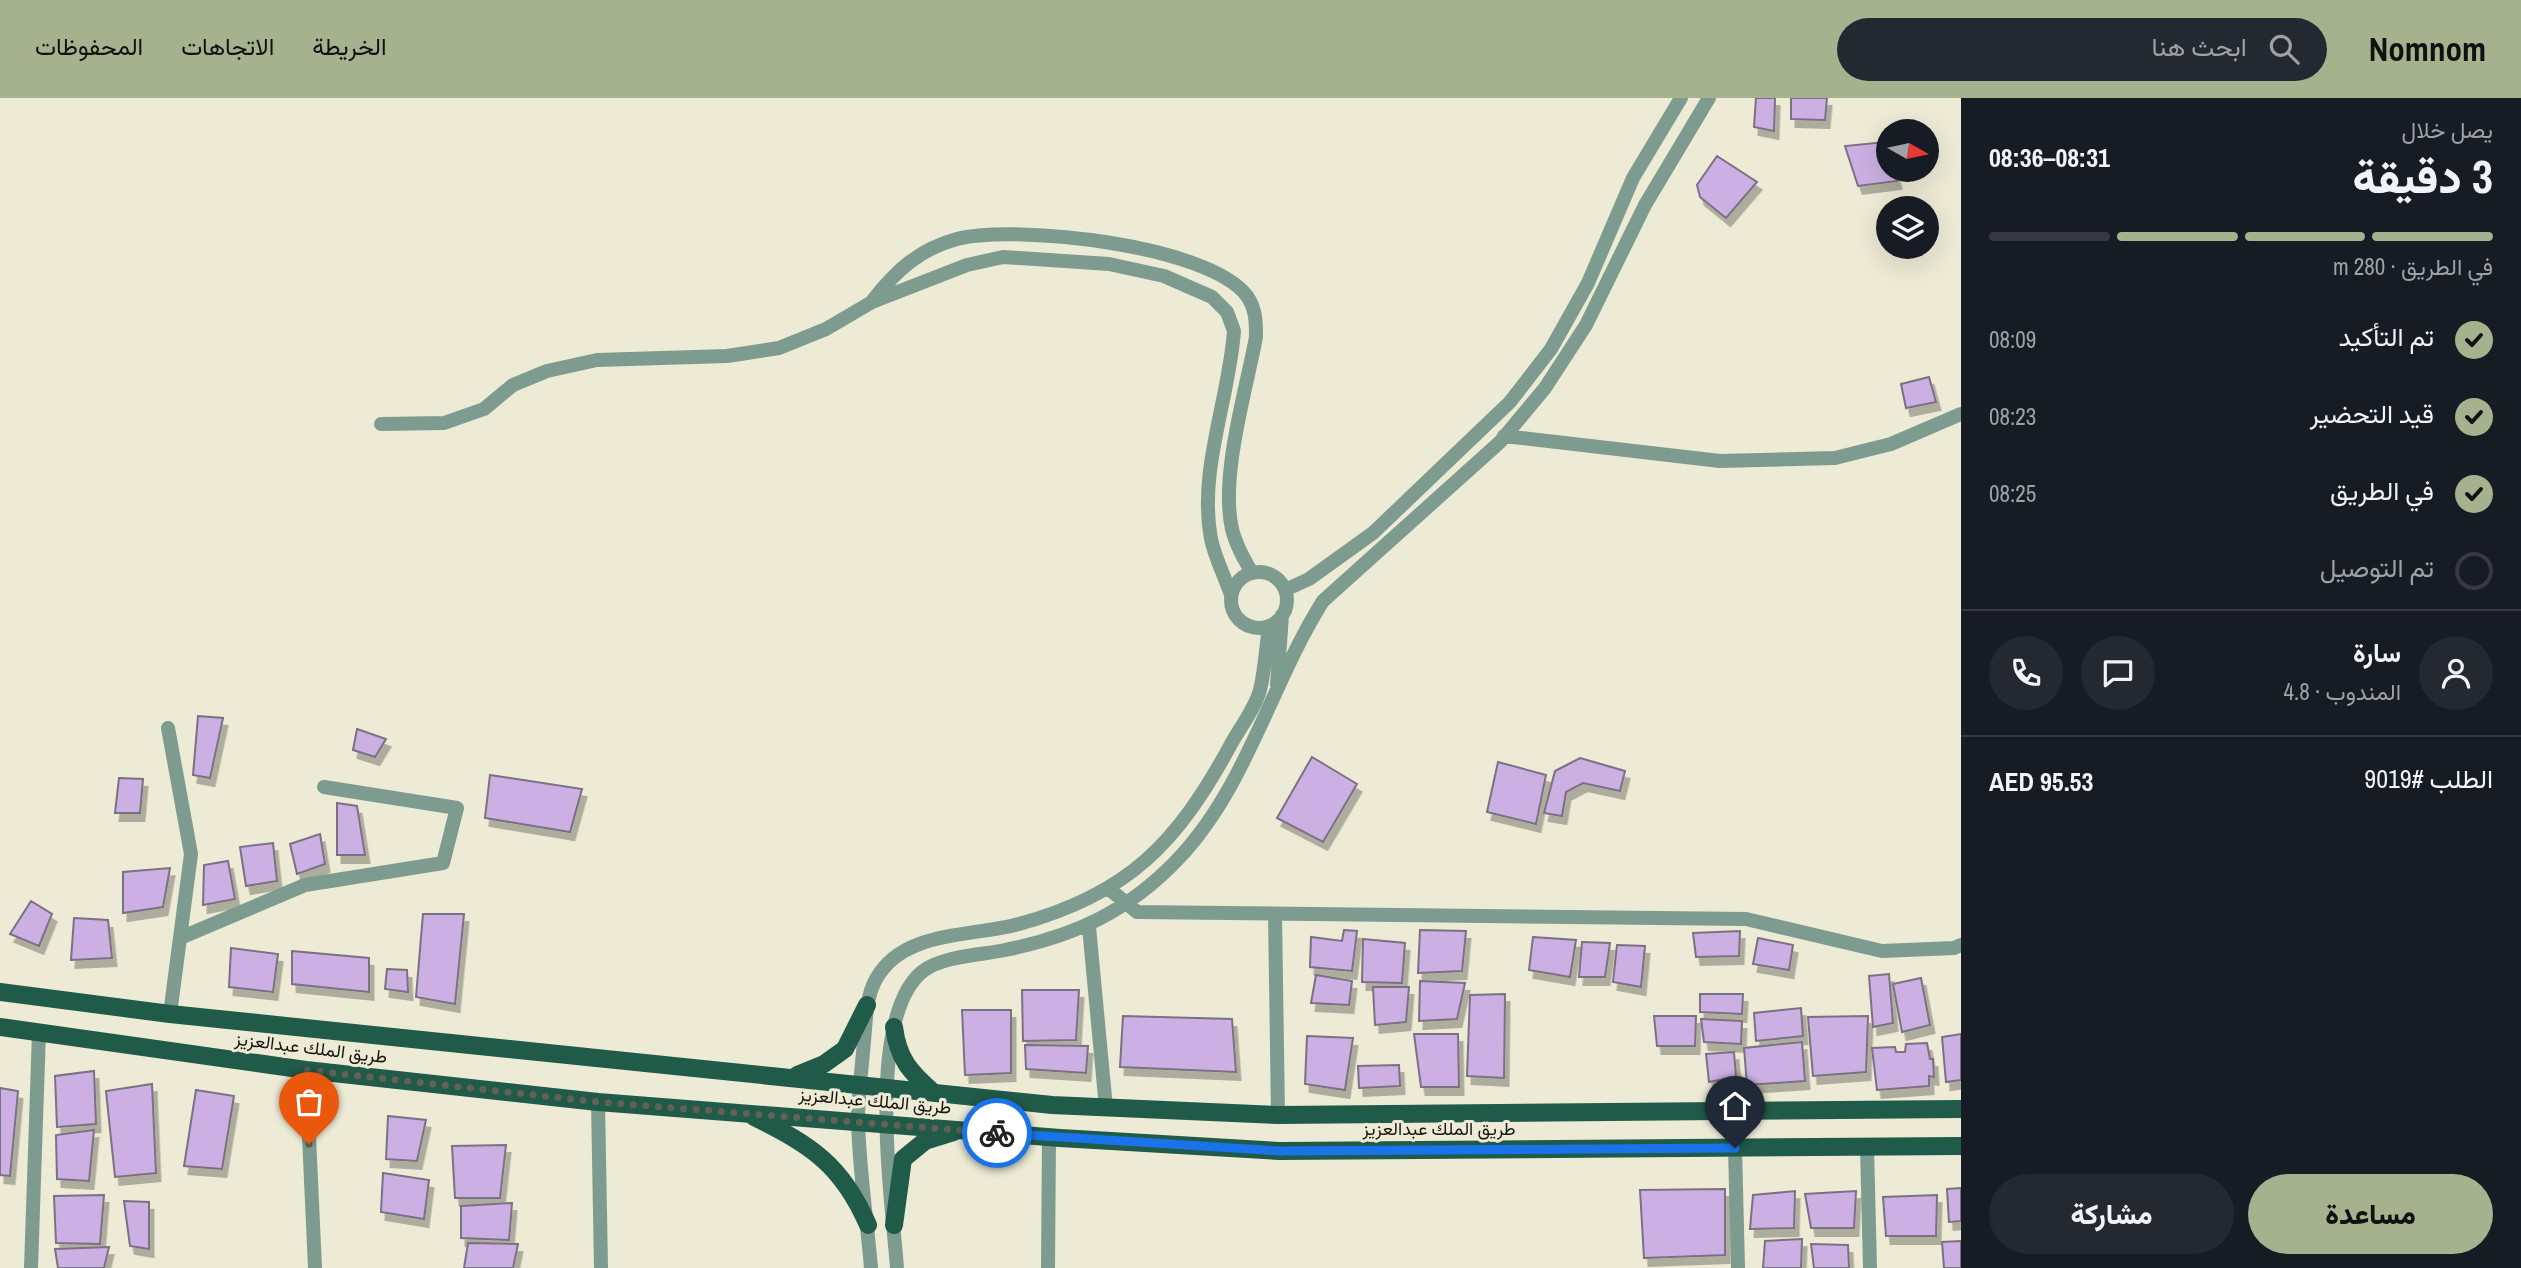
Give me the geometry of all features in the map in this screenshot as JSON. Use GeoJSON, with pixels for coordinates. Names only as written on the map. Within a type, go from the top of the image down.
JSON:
{"type":"FeatureCollection","features":[{"type":"Feature","properties":{"kind":"main road","name":"طريق الملك عبدالعزيز"},"geometry":{"type":"LineString","coordinates":[[0,992],[170,1014],[793,1076],[934,1093],[1107,1108],[1278,1115],[1961,1109]]}},
{"type":"Feature","properties":{"kind":"main road"},"geometry":{"type":"LineString","coordinates":[[793,1076],[824,1064],[845,1049],[867,1005]]}},
{"type":"Feature","properties":{"kind":"main road","name":"طريق الملك عبدالعزيز"},"geometry":{"type":"LineString","coordinates":[[0,1027],[306,1070],[598,1102],[858,1120],[1049,1137],[1279,1151],[1961,1146]]}},
{"type":"Feature","properties":{"kind":"main road"},"geometry":{"type":"LineString","coordinates":[[894,1027],[897,1052],[916,1078],[934,1093]]}},
{"type":"Feature","properties":{"kind":"main road"},"geometry":{"type":"LineString","coordinates":[[744,1112],[794,1137],[831,1165],[854,1194],[868,1226]]}},
{"type":"Feature","properties":{"kind":"main road"},"geometry":{"type":"LineString","coordinates":[[894,1226],[903,1159],[925,1141],[964,1130]]}},
{"type":"Feature","properties":{"kind":"street"},"geometry":{"type":"LineString","coordinates":[[1285,590],[1309,579],[1373,533],[1510,402],[1551,349],[1588,283],[1633,177],[1681,98]]}},
{"type":"Feature","properties":{"kind":"street"},"geometry":{"type":"LineString","coordinates":[[897,1268],[886,1123],[894,1027],[901,1000],[925,970],[944,962],[1034,944],[1089,927],[1125,903],[1179,858],[1214,811],[1276,697],[1309,623],[1323,601],[1504,436],[1545,388],[1586,325],[1645,205],[1709,98]]}},
{"type":"Feature","properties":{"kind":"street"},"geometry":{"type":"LineString","coordinates":[[872,302],[895,272],[922,253],[958,239],[1059,235],[1177,258],[1202,265],[1224,277],[1246,295],[1256,315],[1256,337],[1230,477],[1228,503],[1232,530],[1252,573]]}},
{"type":"Feature","properties":{"kind":"street"},"geometry":{"type":"LineString","coordinates":[[381,424],[444,423],[484,410],[513,385],[547,371],[597,360],[727,356],[779,348],[826,329],[872,302],[967,265],[1003,257],[1109,264],[1164,276],[1212,297],[1227,312],[1234,331],[1210,475],[1208,510],[1211,541],[1231,595],[1234,614],[1249,627],[1269,627]]}},
{"type":"Feature","properties":{"kind":"street"},"geometry":{"type":"LineString","coordinates":[[1504,436],[1720,461],[1835,458],[1891,444],[1961,414]]}},
{"type":"Feature","properties":{"kind":"street"},"geometry":{"type":"LineString","coordinates":[[871,1268],[858,1120],[867,1005],[874,982],[883,967],[900,953],[925,941],[1017,925],[1065,911],[1108,888],[1146,861],[1179,830],[1209,785],[1259,692],[1269,627],[1282,615],[1286,607],[1285,590],[1274,576],[1252,573],[1240,579],[1231,595]]}},
{"type":"Feature","properties":{"kind":"street"},"geometry":{"type":"LineString","coordinates":[[1276,697],[1282,615]]}},
{"type":"Feature","properties":{"kind":"street"},"geometry":{"type":"LineString","coordinates":[[168,728],[191,854],[170,1014]]}},
{"type":"Feature","properties":{"kind":"street"},"geometry":{"type":"LineString","coordinates":[[180,938],[305,885],[443,863],[457,808],[324,787]]}},
{"type":"Feature","properties":{"kind":"street"},"geometry":{"type":"LineString","coordinates":[[1108,888],[1137,912],[1745,919],[1882,951],[1954,948],[1961,945]]}},
{"type":"Feature","properties":{"kind":"street"},"geometry":{"type":"LineString","coordinates":[[1275,914],[1278,1115]]}},
{"type":"Feature","properties":{"kind":"street"},"geometry":{"type":"LineString","coordinates":[[1089,927],[1107,1108]]}},
{"type":"Feature","properties":{"kind":"street"},"geometry":{"type":"LineString","coordinates":[[31,1268],[39,1032]]}},
{"type":"Feature","properties":{"kind":"street"},"geometry":{"type":"LineString","coordinates":[[306,1070],[315,1268]]}},
{"type":"Feature","properties":{"kind":"street"},"geometry":{"type":"LineString","coordinates":[[598,1102],[601,1268]]}},
{"type":"Feature","properties":{"kind":"street"},"geometry":{"type":"LineString","coordinates":[[1048,1268],[1049,1137]]}},
{"type":"Feature","properties":{"kind":"street"},"geometry":{"type":"LineString","coordinates":[[1867,1147],[1870,1268]]}},
{"type":"Feature","properties":{"kind":"street"},"geometry":{"type":"LineString","coordinates":[[1735,1148],[1738,1268]]}},
{"type":"Feature","properties":{"kind":"building"},"geometry":{"type":"Polygon","coordinates":[[[1756,98],[1775,98],[1774,131],[1754,127],[1756,98]]]}},
{"type":"Feature","properties":{"kind":"building"},"geometry":{"type":"Polygon","coordinates":[[[1791,98],[1827,98],[1825,120],[1791,119],[1791,98]]]}},
{"type":"Feature","properties":{"kind":"building"},"geometry":{"type":"Polygon","coordinates":[[[1876,143],[1876,182],[1889,182],[1858,186],[1845,146],[1876,143]]]}},
{"type":"Feature","properties":{"kind":"building"},"geometry":{"type":"Polygon","coordinates":[[[1717,156],[1757,182],[1726,218],[1700,197],[1697,185],[1717,156]]]}},
{"type":"Feature","properties":{"kind":"building"},"geometry":{"type":"Polygon","coordinates":[[[1929,377],[1936,402],[1906,408],[1901,384],[1929,377]]]}},
{"type":"Feature","properties":{"kind":"building"},"geometry":{"type":"Polygon","coordinates":[[[198,716],[223,718],[210,778],[193,775],[198,716]]]}},
{"type":"Feature","properties":{"kind":"building"},"geometry":{"type":"Polygon","coordinates":[[[357,729],[386,739],[375,757],[353,750],[357,729]]]}},
{"type":"Feature","properties":{"kind":"building"},"geometry":{"type":"Polygon","coordinates":[[[1312,757],[1357,784],[1323,842],[1277,818],[1312,757]]]}},
{"type":"Feature","properties":{"kind":"building"},"geometry":{"type":"Polygon","coordinates":[[[1580,758],[1625,771],[1620,791],[1583,783],[1566,792],[1562,816],[1544,813],[1555,771],[1580,758]]]}},
{"type":"Feature","properties":{"kind":"building"},"geometry":{"type":"Polygon","coordinates":[[[1498,762],[1546,775],[1536,824],[1487,812],[1498,762]]]}},
{"type":"Feature","properties":{"kind":"building"},"geometry":{"type":"Polygon","coordinates":[[[490,775],[582,789],[570,832],[485,818],[490,775]]]}},
{"type":"Feature","properties":{"kind":"building"},"geometry":{"type":"Polygon","coordinates":[[[119,778],[143,779],[140,813],[115,813],[119,778]]]}},
{"type":"Feature","properties":{"kind":"building"},"geometry":{"type":"Polygon","coordinates":[[[337,803],[357,806],[365,855],[337,855],[337,803]]]}},
{"type":"Feature","properties":{"kind":"building"},"geometry":{"type":"Polygon","coordinates":[[[320,834],[325,864],[297,874],[290,844],[320,834]]]}},
{"type":"Feature","properties":{"kind":"building"},"geometry":{"type":"Polygon","coordinates":[[[273,843],[277,881],[246,886],[240,847],[273,843]]]}},
{"type":"Feature","properties":{"kind":"building"},"geometry":{"type":"Polygon","coordinates":[[[228,861],[235,899],[203,905],[204,865],[228,861]]]}},
{"type":"Feature","properties":{"kind":"building"},"geometry":{"type":"Polygon","coordinates":[[[170,868],[163,907],[123,913],[123,872],[170,868]]]}},
{"type":"Feature","properties":{"kind":"building"},"geometry":{"type":"Polygon","coordinates":[[[31,901],[52,914],[39,946],[10,934],[31,901]]]}},
{"type":"Feature","properties":{"kind":"building"},"geometry":{"type":"Polygon","coordinates":[[[423,914],[464,914],[455,1004],[416,997],[423,914]]]}},
{"type":"Feature","properties":{"kind":"building"},"geometry":{"type":"Polygon","coordinates":[[[74,918],[108,920],[112,958],[71,960],[74,918]]]}},
{"type":"Feature","properties":{"kind":"building"},"geometry":{"type":"Polygon","coordinates":[[[1344,930],[1357,931],[1352,971],[1310,967],[1311,937],[1342,941],[1344,930]]]}},
{"type":"Feature","properties":{"kind":"building"},"geometry":{"type":"Polygon","coordinates":[[[1420,930],[1466,931],[1462,971],[1418,973],[1420,930]]]}},
{"type":"Feature","properties":{"kind":"building"},"geometry":{"type":"Polygon","coordinates":[[[1740,931],[1739,956],[1696,957],[1693,933],[1740,931]]]}},
{"type":"Feature","properties":{"kind":"building"},"geometry":{"type":"Polygon","coordinates":[[[1533,937],[1576,940],[1570,977],[1529,970],[1533,937]]]}},
{"type":"Feature","properties":{"kind":"building"},"geometry":{"type":"Polygon","coordinates":[[[1758,938],[1793,945],[1789,970],[1753,964],[1758,938]]]}},
{"type":"Feature","properties":{"kind":"building"},"geometry":{"type":"Polygon","coordinates":[[[1363,939],[1405,943],[1402,983],[1362,982],[1363,939]]]}},
{"type":"Feature","properties":{"kind":"building"},"geometry":{"type":"Polygon","coordinates":[[[1582,942],[1610,943],[1605,977],[1579,977],[1582,942]]]}},
{"type":"Feature","properties":{"kind":"building"},"geometry":{"type":"Polygon","coordinates":[[[1617,945],[1645,946],[1641,987],[1613,982],[1617,945]]]}},
{"type":"Feature","properties":{"kind":"building"},"geometry":{"type":"Polygon","coordinates":[[[231,948],[278,954],[273,992],[229,987],[231,948]]]}},
{"type":"Feature","properties":{"kind":"building"},"geometry":{"type":"Polygon","coordinates":[[[292,951],[369,958],[369,992],[292,984],[292,951]]]}},
{"type":"Feature","properties":{"kind":"building"},"geometry":{"type":"Polygon","coordinates":[[[387,969],[407,970],[408,992],[385,989],[387,969]]]}},
{"type":"Feature","properties":{"kind":"building"},"geometry":{"type":"Polygon","coordinates":[[[1889,974],[1893,1023],[1873,1027],[1869,976],[1889,974]]]}},
{"type":"Feature","properties":{"kind":"building"},"geometry":{"type":"Polygon","coordinates":[[[1316,975],[1352,981],[1349,1005],[1311,1003],[1316,975]]]}},
{"type":"Feature","properties":{"kind":"building"},"geometry":{"type":"Polygon","coordinates":[[[1921,978],[1930,1025],[1902,1032],[1893,984],[1921,978]]]}},
{"type":"Feature","properties":{"kind":"building"},"geometry":{"type":"Polygon","coordinates":[[[1420,981],[1465,983],[1457,1019],[1419,1021],[1420,981]]]}},
{"type":"Feature","properties":{"kind":"building"},"geometry":{"type":"Polygon","coordinates":[[[1373,987],[1409,987],[1406,1022],[1375,1025],[1373,987]]]}},
{"type":"Feature","properties":{"kind":"building"},"geometry":{"type":"Polygon","coordinates":[[[1022,990],[1079,990],[1076,1040],[1023,1041],[1022,990]]]}},
{"type":"Feature","properties":{"kind":"building"},"geometry":{"type":"Polygon","coordinates":[[[1505,994],[1504,1078],[1467,1076],[1470,995],[1505,994]]]}},
{"type":"Feature","properties":{"kind":"building"},"geometry":{"type":"Polygon","coordinates":[[[1700,994],[1743,994],[1742,1014],[1700,1012],[1700,994]]]}},
{"type":"Feature","properties":{"kind":"building"},"geometry":{"type":"Polygon","coordinates":[[[1801,1008],[1803,1036],[1756,1041],[1754,1013],[1801,1008]]]}},
{"type":"Feature","properties":{"kind":"building"},"geometry":{"type":"Polygon","coordinates":[[[962,1010],[1011,1010],[1011,1073],[965,1075],[962,1010]]]}},
{"type":"Feature","properties":{"kind":"building"},"geometry":{"type":"Polygon","coordinates":[[[1123,1016],[1232,1019],[1236,1072],[1120,1067],[1123,1016]]]}},
{"type":"Feature","properties":{"kind":"building"},"geometry":{"type":"Polygon","coordinates":[[[1654,1016],[1696,1016],[1695,1046],[1657,1046],[1654,1016]]]}},
{"type":"Feature","properties":{"kind":"building"},"geometry":{"type":"Polygon","coordinates":[[[1868,1016],[1866,1072],[1813,1076],[1808,1017],[1868,1016]]]}},
{"type":"Feature","properties":{"kind":"building"},"geometry":{"type":"Polygon","coordinates":[[[1701,1019],[1742,1021],[1741,1044],[1704,1042],[1701,1019]]]}},
{"type":"Feature","properties":{"kind":"building"},"geometry":{"type":"Polygon","coordinates":[[[1414,1034],[1458,1034],[1459,1087],[1421,1087],[1414,1034]]]}},
{"type":"Feature","properties":{"kind":"building"},"geometry":{"type":"Polygon","coordinates":[[[1961,1034],[1961,1080],[1946,1082],[1942,1037],[1961,1034]]]}},
{"type":"Feature","properties":{"kind":"building"},"geometry":{"type":"Polygon","coordinates":[[[1307,1036],[1353,1038],[1345,1090],[1305,1084],[1307,1036]]]}},
{"type":"Feature","properties":{"kind":"building"},"geometry":{"type":"Polygon","coordinates":[[[1802,1042],[1805,1081],[1747,1085],[1744,1048],[1802,1042]]]}},
{"type":"Feature","properties":{"kind":"building"},"geometry":{"type":"Polygon","coordinates":[[[1927,1043],[1930,1059],[1933,1059],[1934,1077],[1929,1076],[1929,1086],[1877,1090],[1872,1048],[1895,1047],[1896,1052],[1905,1052],[1906,1044],[1927,1043]]]}},
{"type":"Feature","properties":{"kind":"building"},"geometry":{"type":"Polygon","coordinates":[[[1025,1045],[1088,1046],[1086,1073],[1026,1069],[1025,1045]]]}},
{"type":"Feature","properties":{"kind":"building"},"geometry":{"type":"Polygon","coordinates":[[[1734,1052],[1736,1077],[1709,1082],[1706,1054],[1734,1052]]]}},
{"type":"Feature","properties":{"kind":"building"},"geometry":{"type":"Polygon","coordinates":[[[1399,1065],[1400,1086],[1359,1088],[1358,1066],[1399,1065]]]}},
{"type":"Feature","properties":{"kind":"building"},"geometry":{"type":"Polygon","coordinates":[[[94,1071],[96,1124],[57,1127],[55,1076],[94,1071]]]}},
{"type":"Feature","properties":{"kind":"building"},"geometry":{"type":"Polygon","coordinates":[[[152,1084],[156,1173],[115,1177],[106,1091],[152,1084]]]}},
{"type":"Feature","properties":{"kind":"building"},"geometry":{"type":"Polygon","coordinates":[[[0,1088],[18,1091],[10,1176],[0,1175],[0,1088]]]}},
{"type":"Feature","properties":{"kind":"building"},"geometry":{"type":"Polygon","coordinates":[[[196,1090],[234,1096],[222,1169],[184,1166],[196,1090]]]}},
{"type":"Feature","properties":{"kind":"building"},"geometry":{"type":"Polygon","coordinates":[[[388,1116],[426,1120],[417,1161],[386,1159],[388,1116]]]}},
{"type":"Feature","properties":{"kind":"building"},"geometry":{"type":"Polygon","coordinates":[[[94,1130],[89,1181],[57,1179],[56,1135],[94,1130]]]}},
{"type":"Feature","properties":{"kind":"building"},"geometry":{"type":"Polygon","coordinates":[[[506,1145],[500,1198],[455,1198],[452,1146],[506,1145]]]}},
{"type":"Feature","properties":{"kind":"building"},"geometry":{"type":"Polygon","coordinates":[[[383,1173],[429,1180],[424,1219],[381,1212],[383,1173]]]}},
{"type":"Feature","properties":{"kind":"building"},"geometry":{"type":"Polygon","coordinates":[[[1961,1188],[1961,1221],[1949,1222],[1947,1189],[1961,1188]]]}},
{"type":"Feature","properties":{"kind":"building"},"geometry":{"type":"Polygon","coordinates":[[[1725,1189],[1725,1255],[1644,1258],[1640,1190],[1725,1189]]]}},
{"type":"Feature","properties":{"kind":"building"},"geometry":{"type":"Polygon","coordinates":[[[1795,1191],[1794,1228],[1750,1229],[1753,1195],[1795,1191]]]}},
{"type":"Feature","properties":{"kind":"building"},"geometry":{"type":"Polygon","coordinates":[[[1856,1191],[1854,1228],[1811,1228],[1805,1194],[1856,1191]]]}},
{"type":"Feature","properties":{"kind":"building"},"geometry":{"type":"Polygon","coordinates":[[[104,1195],[100,1244],[56,1243],[54,1196],[104,1195]]]}},
{"type":"Feature","properties":{"kind":"building"},"geometry":{"type":"Polygon","coordinates":[[[1937,1195],[1936,1236],[1886,1236],[1883,1197],[1937,1195]]]}},
{"type":"Feature","properties":{"kind":"building"},"geometry":{"type":"Polygon","coordinates":[[[124,1201],[149,1202],[149,1249],[130,1246],[124,1201]]]}},
{"type":"Feature","properties":{"kind":"building"},"geometry":{"type":"Polygon","coordinates":[[[512,1203],[509,1240],[461,1238],[461,1206],[512,1203]]]}},
{"type":"Feature","properties":{"kind":"building"},"geometry":{"type":"Polygon","coordinates":[[[1802,1239],[1801,1268],[1763,1268],[1765,1241],[1802,1239]]]}},
{"type":"Feature","properties":{"kind":"building"},"geometry":{"type":"Polygon","coordinates":[[[1961,1241],[1961,1268],[1944,1268],[1942,1242],[1961,1241]]]}},
{"type":"Feature","properties":{"kind":"building"},"geometry":{"type":"Polygon","coordinates":[[[468,1243],[518,1244],[513,1268],[464,1268],[468,1243]]]}},
{"type":"Feature","properties":{"kind":"building"},"geometry":{"type":"Polygon","coordinates":[[[1811,1244],[1848,1245],[1849,1268],[1814,1268],[1811,1244]]]}},
{"type":"Feature","properties":{"kind":"building"},"geometry":{"type":"Polygon","coordinates":[[[109,1247],[104,1268],[58,1268],[55,1249],[109,1247]]]}},
{"type":"Feature","properties":{"kind":"way so far"},"geometry":{"type":"LineString","coordinates":[[309,1144],[306,1070],[598,1102],[997,1133]]}},
{"type":"Feature","properties":{"kind":"route"},"geometry":{"type":"LineString","coordinates":[[997,1133],[1279,1151],[1735,1148]]}}]}
